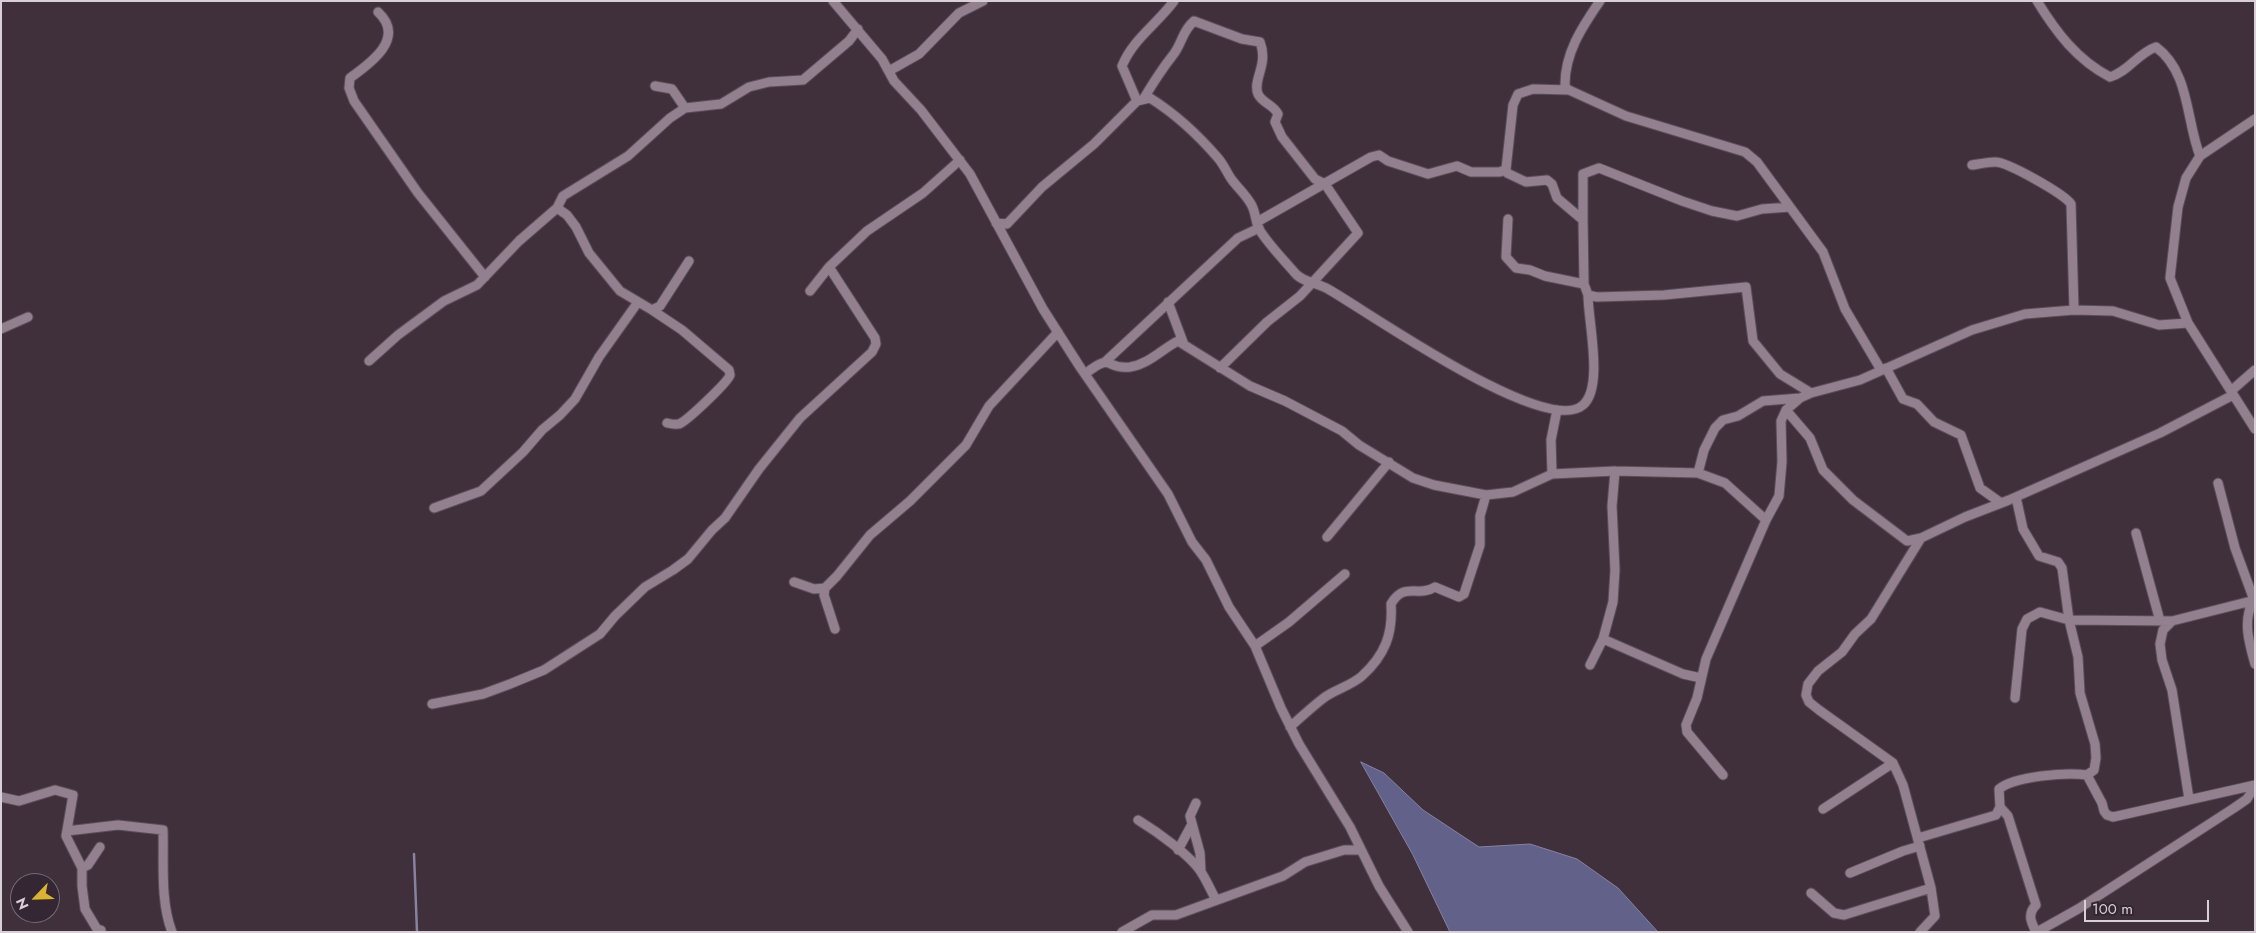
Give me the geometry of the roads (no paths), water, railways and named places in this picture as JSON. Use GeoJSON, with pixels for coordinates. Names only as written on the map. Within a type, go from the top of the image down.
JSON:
{"type":"FeatureCollection","features":[{"type":"Feature","properties":{"kind":"street"},"geometry":{"type":"LineString","coordinates":[[833,1],[882,59],[898,86],[921,110],[960,160],[977,186],[1058,332],[1168,494],[1192,542],[1202,553],[1229,607],[1255,646],[1290,727],[1313,770],[1350,827],[1379,886],[1408,932]]}},
{"type":"Feature","properties":{"kind":"street"},"geometry":{"type":"LineString","coordinates":[[889,71],[919,54],[952,19],[983,1]]}},
{"type":"Feature","properties":{"kind":"street"},"geometry":{"type":"LineString","coordinates":[[1141,100],[1122,66],[1133,45],[1174,1]]}},
{"type":"Feature","properties":{"kind":"street"},"geometry":{"type":"LineString","coordinates":[[1600,1],[1573,46],[1566,68],[1565,87],[1626,116],[1745,152],[1757,162],[1823,252],[1846,308],[1903,399],[1917,404],[1934,422],[1961,435],[1980,488],[2001,503]]}},
{"type":"Feature","properties":{"kind":"street"},"geometry":{"type":"LineString","coordinates":[[2037,1],[2051,25],[2084,62],[2110,77],[2117,75],[2149,50],[2156,47],[2162,52],[2175,70],[2188,103],[2193,138],[2200,156]]}},
{"type":"Feature","properties":{"kind":"street"},"geometry":{"type":"LineString","coordinates":[[378,12],[385,19],[389,29],[385,46],[377,56],[350,78],[349,88],[354,101],[418,193],[484,277]]}},
{"type":"Feature","properties":{"kind":"street"},"geometry":{"type":"LineString","coordinates":[[996,223],[1007,224],[1042,187],[1094,144],[1141,100],[1167,61],[1174,55],[1184,30],[1194,21],[1242,39],[1260,42],[1264,52],[1263,67],[1257,86],[1258,94],[1266,104],[1276,110],[1278,114],[1276,122],[1278,130],[1300,163],[1315,179],[1326,184],[1358,233],[1300,296],[1267,322],[1220,368]]}},
{"type":"Feature","properties":{"kind":"street"},"geometry":{"type":"LineString","coordinates":[[370,361],[398,335],[444,301],[477,285],[519,241],[557,208],[568,193],[628,156],[670,118],[685,108],[722,104],[749,87],[769,82],[803,80],[849,42],[858,30]]}},
{"type":"Feature","properties":{"kind":"street"},"geometry":{"type":"LineString","coordinates":[[655,86],[672,89],[685,108]]}},
{"type":"Feature","properties":{"kind":"street"},"geometry":{"type":"LineString","coordinates":[[1569,90],[1533,90],[1518,94],[1513,104],[1506,169],[1507,173],[1526,182],[1547,180],[1552,184],[1558,198],[1583,220]]}},
{"type":"Feature","properties":{"kind":"street"},"geometry":{"type":"LineString","coordinates":[[1141,100],[1150,98],[1162,105],[1219,159],[1250,203],[1258,225],[1296,275],[1328,289],[1393,331],[1473,378],[1521,399],[1557,410],[1572,411],[1578,409],[1585,404],[1592,387],[1594,368],[1588,295],[1584,284],[1583,174],[1599,168],[1682,202],[1737,216],[1762,209],[1790,207]]}},
{"type":"Feature","properties":{"kind":"street"},"geometry":{"type":"LineString","coordinates":[[2255,118],[2200,156],[2186,178],[2178,207],[2171,255],[2170,278],[2188,323],[2255,430]]}},
{"type":"Feature","properties":{"kind":"street"},"geometry":{"type":"LineString","coordinates":[[1106,361],[1238,238],[1371,157],[1379,155],[1388,161],[1428,174],[1456,166],[1470,172],[1500,172],[1506,169]]}},
{"type":"Feature","properties":{"kind":"street"},"geometry":{"type":"LineString","coordinates":[[810,291],[828,267],[867,231],[923,193],[960,160]]}},
{"type":"Feature","properties":{"kind":"street"},"geometry":{"type":"LineString","coordinates":[[1972,165],[1997,162],[2016,169],[2065,196],[2071,204],[2074,310]]}},
{"type":"Feature","properties":{"kind":"street"},"geometry":{"type":"LineString","coordinates":[[557,208],[567,215],[576,227],[589,253],[620,291],[682,330],[729,370],[730,378],[696,412],[677,424],[668,423]]}},
{"type":"Feature","properties":{"kind":"street"},"geometry":{"type":"LineString","coordinates":[[1508,219],[1506,257],[1516,268],[1584,284]]}},
{"type":"Feature","properties":{"kind":"street"},"geometry":{"type":"LineString","coordinates":[[652,310],[660,306],[689,261]]}},
{"type":"Feature","properties":{"kind":"street"},"geometry":{"type":"LineString","coordinates":[[432,704],[483,694],[544,670],[600,634],[615,616],[645,587],[688,559],[712,530],[725,518],[759,469],[800,418],[872,352],[876,344],[870,330],[828,267]]}},
{"type":"Feature","properties":{"kind":"street"},"geometry":{"type":"LineString","coordinates":[[1588,295],[1596,297],[1664,295],[1746,287],[1753,341],[1780,374],[1811,393]]}},
{"type":"Feature","properties":{"kind":"street"},"geometry":{"type":"LineString","coordinates":[[434,508],[482,491],[523,452],[542,430],[560,415],[575,399],[599,357],[638,302]]}},
{"type":"Feature","properties":{"kind":"street"},"geometry":{"type":"LineString","coordinates":[[1168,302],[1183,342]]}},
{"type":"Feature","properties":{"kind":"street"},"geometry":{"type":"LineString","coordinates":[[1723,775],[1687,732],[1686,725],[1697,698],[1706,659],[1766,520],[1780,496],[1782,462],[1781,421],[1786,410],[1800,398],[1811,393],[1860,380],[1972,330],[2025,314],[2074,310],[2113,311],[2159,325],[2188,323]]}},
{"type":"Feature","properties":{"kind":"street"},"geometry":{"type":"LineString","coordinates":[[1,329],[28,317]]}},
{"type":"Feature","properties":{"kind":"street"},"geometry":{"type":"LineString","coordinates":[[835,629],[824,595],[825,588],[870,535],[910,501],[966,445],[989,406],[1058,332]]}},
{"type":"Feature","properties":{"kind":"street"},"geometry":{"type":"LineString","coordinates":[[1085,374],[1100,362],[1106,361],[1129,367],[1155,357],[1178,341],[1183,342],[1250,386],[1285,401],[1342,431],[1359,445],[1413,478],[1434,485],[1486,495],[1513,492],[1552,474],[1615,471],[1698,472],[1725,483],[1766,520]]}},
{"type":"Feature","properties":{"kind":"street"},"geometry":{"type":"LineString","coordinates":[[1786,410],[1810,438],[1823,470],[1853,500],[1907,541],[1921,538],[1965,517],[2160,433],[2232,393],[2255,370]]}},
{"type":"Feature","properties":{"kind":"street"},"geometry":{"type":"LineString","coordinates":[[1698,472],[1704,450],[1715,428],[1723,420],[1738,416],[1763,401],[1800,398]]}},
{"type":"Feature","properties":{"kind":"street"},"geometry":{"type":"LineString","coordinates":[[1552,474],[1551,440],[1557,410]]}},
{"type":"Feature","properties":{"kind":"street"},"geometry":{"type":"LineString","coordinates":[[1327,537],[1389,462]]}},
{"type":"Feature","properties":{"kind":"street"},"geometry":{"type":"LineString","coordinates":[[1590,665],[1603,638],[1613,602],[1615,570],[1612,532],[1615,471]]}},
{"type":"Feature","properties":{"kind":"street"},"geometry":{"type":"LineString","coordinates":[[2218,483],[2234,548],[2255,600]]}},
{"type":"Feature","properties":{"kind":"street"},"geometry":{"type":"LineString","coordinates":[[1290,727],[1325,698],[1362,676],[1374,662],[1386,645],[1392,622],[1391,604],[1400,593],[1404,590],[1429,590],[1435,587],[1459,597],[1464,594],[1480,545],[1480,516],[1486,495]]}},
{"type":"Feature","properties":{"kind":"street"},"geometry":{"type":"LineString","coordinates":[[1850,873],[1903,851],[1933,832],[1986,820],[1996,815],[2000,807],[1999,789],[2007,782],[2052,775],[2087,775],[2094,770],[2096,758],[2095,744],[2080,693],[2078,657],[2069,620],[2062,568],[2058,562],[2039,556],[2023,529],[2016,496]]}},
{"type":"Feature","properties":{"kind":"street"},"geometry":{"type":"LineString","coordinates":[[2136,534],[2160,621]]}},
{"type":"Feature","properties":{"kind":"street"},"geometry":{"type":"LineString","coordinates":[[1920,932],[1935,916],[1931,888],[1904,785],[1893,763],[1809,702],[1806,691],[1818,671],[1842,652],[1870,619],[1921,538]]}},
{"type":"Feature","properties":{"kind":"street"},"geometry":{"type":"LineString","coordinates":[[1255,646],[1289,622],[1345,574]]}},
{"type":"Feature","properties":{"kind":"street"},"geometry":{"type":"LineString","coordinates":[[794,582],[814,589],[825,588]]}},
{"type":"Feature","properties":{"kind":"street"},"geometry":{"type":"LineString","coordinates":[[2016,698],[2022,629],[2027,619],[2040,612],[2069,620],[2172,621],[2255,600]]}},
{"type":"Feature","properties":{"kind":"street"},"geometry":{"type":"LineString","coordinates":[[2255,600],[2248,609],[2247,619],[2250,646],[2255,664]]}},
{"type":"Feature","properties":{"kind":"street"},"geometry":{"type":"LineString","coordinates":[[2172,621],[2163,630],[2160,644],[2162,660],[2172,690],[2189,800]]}},
{"type":"Feature","properties":{"kind":"street"},"geometry":{"type":"LineString","coordinates":[[1603,638],[1683,674],[1701,678]]}},
{"type":"Feature","properties":{"kind":"street"},"geometry":{"type":"LineString","coordinates":[[1823,809],[1893,763]]}},
{"type":"Feature","properties":{"kind":"street"},"geometry":{"type":"LineString","coordinates":[[2087,775],[2102,803],[2104,811],[2107,815],[2113,816],[2255,786]]}},
{"type":"Feature","properties":{"kind":"street"},"geometry":{"type":"LineString","coordinates":[[2000,807],[2008,816],[2036,905],[2030,913],[2031,923],[2036,932],[2078,909],[2226,813],[2247,799],[2255,786]]}},
{"type":"Feature","properties":{"kind":"street"},"geometry":{"type":"LineString","coordinates":[[1,797],[19,801],[56,790],[73,795],[66,836],[82,868],[85,909],[97,929],[101,930]]}},
{"type":"Feature","properties":{"kind":"street"},"geometry":{"type":"LineString","coordinates":[[1196,803],[1190,816],[1191,826],[1200,854],[1201,872]]}},
{"type":"Feature","properties":{"kind":"street"},"geometry":{"type":"LineString","coordinates":[[1138,820],[1156,831],[1192,861],[1201,872],[1216,900]]}},
{"type":"Feature","properties":{"kind":"street"},"geometry":{"type":"LineString","coordinates":[[67,831],[118,826],[163,830],[164,890],[172,932]]}},
{"type":"Feature","properties":{"kind":"street"},"geometry":{"type":"LineString","coordinates":[[1178,850],[1191,826]]}},
{"type":"Feature","properties":{"kind":"street"},"geometry":{"type":"LineString","coordinates":[[82,868],[88,865],[100,848]]}},
{"type":"Feature","properties":{"kind":"street"},"geometry":{"type":"LineString","coordinates":[[1122,932],[1152,915],[1176,915],[1283,876],[1305,862],[1344,850],[1360,850]]}},
{"type":"Feature","properties":{"kind":"street"},"geometry":{"type":"LineString","coordinates":[[1811,893],[1834,913],[1844,915],[1931,888]]}},
{"type":"Feature","properties":{"kind":"water"},"geometry":{"type":"Polygon","coordinates":[[[1361,762],[1384,773],[1423,810],[1479,847],[1530,844],[1577,859],[1618,888],[1658,932],[1450,932],[1413,855],[1361,762]]]}},
{"type":"Feature","properties":{"kind":"waterway"},"geometry":{"type":"LineString","coordinates":[[414,854],[417,932]]}}]}
